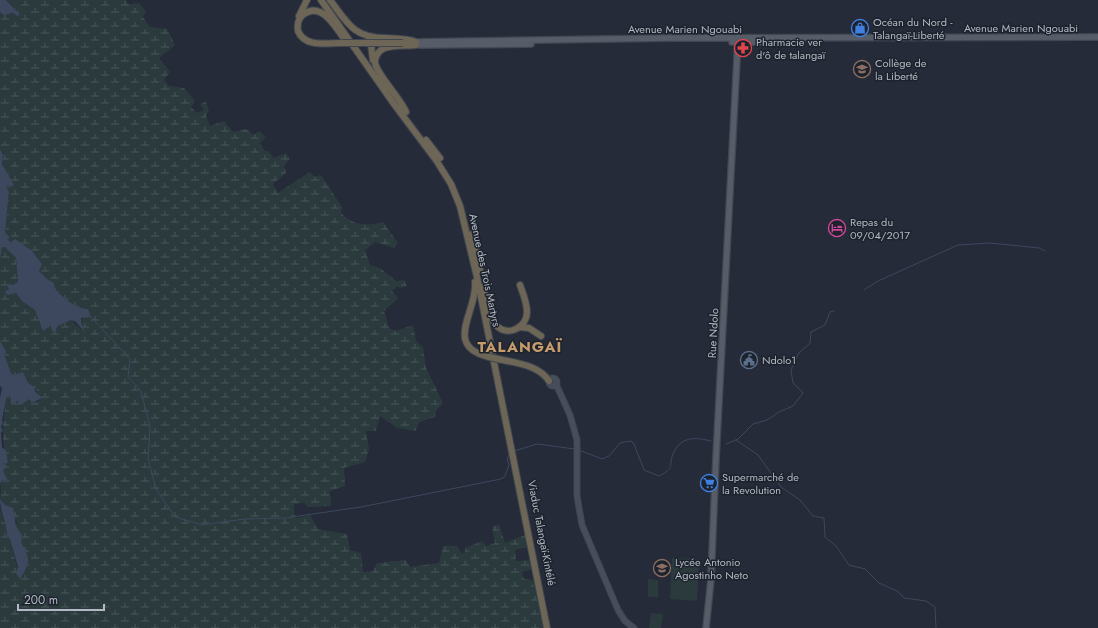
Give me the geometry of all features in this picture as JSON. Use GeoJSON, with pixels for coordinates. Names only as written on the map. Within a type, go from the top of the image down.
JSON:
{"type":"FeatureCollection","features":[{"type":"Feature","properties":{"kind":"highway"},"geometry":{"type":"LineString","coordinates":[[307,0],[300,16],[298,31],[304,40],[314,43],[342,44],[416,43]]}},
{"type":"Feature","properties":{"kind":"highway","name":"Avenue des Trois Martyrs"},"geometry":{"type":"LineString","coordinates":[[321,0],[436,160],[450,184],[465,220],[511,442]]}},
{"type":"Feature","properties":{"kind":"highway","name":"Avenue des Trois Martyrs"},"geometry":{"type":"LineString","coordinates":[[326,0],[440,158],[460,196],[472,235],[486,300],[511,442]]}},
{"type":"Feature","properties":{"kind":"highway"},"geometry":{"type":"LineString","coordinates":[[330,0],[347,25],[361,34],[371,45],[375,64],[406,112]]}},
{"type":"Feature","properties":{"kind":"highway"},"geometry":{"type":"LineString","coordinates":[[300,16],[311,11],[319,11],[325,15],[380,84]]}},
{"type":"Feature","properties":{"kind":"highway"},"geometry":{"type":"LineString","coordinates":[[361,34],[375,38],[407,39],[416,43]]}},
{"type":"Feature","properties":{"kind":"highway"},"geometry":{"type":"LineString","coordinates":[[375,64],[376,55],[384,48],[416,43]]}},
{"type":"Feature","properties":{"kind":"highway"},"geometry":{"type":"LineString","coordinates":[[471,252],[475,293],[465,322],[464,334],[467,343],[478,354],[537,370],[544,375],[549,382]]}},
{"type":"Feature","properties":{"kind":"highway"},"geometry":{"type":"LineString","coordinates":[[519,328],[524,323],[527,313],[520,285]]}},
{"type":"Feature","properties":{"kind":"highway"},"geometry":{"type":"LineString","coordinates":[[486,300],[491,318],[497,327],[507,331],[519,328],[529,328],[541,336]]}},
{"type":"Feature","properties":{"kind":"highway","name":"Viaduc Talangaï-Kintélé"},"geometry":{"type":"LineString","coordinates":[[511,442],[547,628]]}},
{"type":"Feature","properties":{"kind":"highway","name":"Viaduc Talangaï-Kintélé"},"geometry":{"type":"LineString","coordinates":[[511,442],[551,628]]}},
{"type":"Feature","properties":{"kind":"main road","name":"Avenue Marien Ngouabi"},"geometry":{"type":"LineString","coordinates":[[738,40],[1098,37]]}},
{"type":"Feature","properties":{"kind":"main road"},"geometry":{"type":"LineString","coordinates":[[416,43],[738,40],[1098,40]]}},
{"type":"Feature","properties":{"kind":"main road","name":"Rue Ndolo"},"geometry":{"type":"LineString","coordinates":[[707,628],[738,40]]}},
{"type":"Feature","properties":{"kind":"street"},"geometry":{"type":"LineString","coordinates":[[549,382],[550,379],[554,378],[557,381],[556,384],[572,421],[578,450],[577,496],[582,525],[618,610],[626,621],[634,628]]}},
{"type":"Feature","properties":{"kind":"green space"},"geometry":{"type":"Polygon","coordinates":[[[6,0],[126,0],[128,4],[139,3],[146,12],[143,17],[150,27],[167,29],[175,45],[159,58],[170,72],[164,80],[169,86],[184,88],[195,101],[191,107],[197,113],[204,110],[200,104],[206,102],[209,110],[206,116],[210,126],[224,121],[233,132],[246,129],[254,135],[259,131],[266,137],[260,143],[265,151],[268,151],[274,158],[286,153],[290,159],[284,166],[286,173],[273,184],[278,193],[310,172],[315,177],[321,175],[342,207],[341,213],[346,217],[360,224],[383,222],[398,243],[394,248],[375,242],[365,250],[370,265],[380,268],[396,281],[404,280],[407,286],[400,288],[397,286],[392,291],[398,298],[384,311],[389,328],[396,331],[413,325],[416,341],[423,347],[426,368],[443,403],[436,411],[435,417],[419,422],[416,431],[397,428],[380,416],[376,431],[366,431],[369,449],[365,462],[344,468],[345,486],[330,491],[331,506],[308,507],[304,503],[294,504],[294,514],[297,518],[310,515],[318,529],[347,534],[350,550],[361,553],[363,572],[373,571],[377,563],[406,560],[410,567],[439,563],[443,546],[457,546],[462,554],[465,551],[465,548],[482,541],[486,546],[495,543],[492,527],[499,524],[505,543],[525,535],[527,547],[515,550],[516,561],[529,560],[532,569],[522,572],[524,579],[533,580],[543,628],[0,628],[0,508],[7,530],[7,536],[10,539],[20,579],[27,565],[25,552],[21,542],[23,537],[16,526],[17,522],[0,499],[2,480],[8,481],[2,471],[3,463],[8,463],[5,454],[3,437],[3,422],[7,396],[10,396],[11,403],[29,399],[33,403],[40,400],[35,387],[28,383],[23,373],[14,375],[11,373],[4,354],[6,351],[0,341],[0,259],[2,247],[5,246],[16,258],[18,283],[13,285],[19,297],[34,309],[43,330],[50,326],[54,332],[58,326],[71,320],[84,332],[80,323],[88,309],[74,305],[55,289],[54,283],[47,279],[39,271],[42,264],[32,251],[6,239],[10,238],[5,232],[9,192],[6,186],[8,184],[14,185],[2,164],[3,156],[0,149],[0,12],[4,15],[13,13],[17,16],[15,9],[6,0]]]}},
{"type":"Feature","properties":{"kind":"green space"},"geometry":{"type":"Polygon","coordinates":[[[672,558],[699,559],[697,601],[670,599],[672,558]]]}},
{"type":"Feature","properties":{"kind":"green space"},"geometry":{"type":"Polygon","coordinates":[[[648,579],[658,580],[658,597],[648,597],[648,579]]]}},
{"type":"Feature","properties":{"kind":"green space"},"geometry":{"type":"Polygon","coordinates":[[[651,613],[663,614],[661,628],[649,628],[651,613]]]}},
{"type":"Feature","properties":{"kind":"water"},"geometry":{"type":"Polygon","coordinates":[[[0,0],[6,0],[20,15],[17,16],[13,13],[4,15],[0,12],[0,0]]]}},
{"type":"Feature","properties":{"kind":"water"},"geometry":{"type":"Polygon","coordinates":[[[0,149],[3,155],[2,164],[14,185],[10,187],[8,185],[6,186],[9,192],[5,232],[10,238],[7,239],[11,242],[15,239],[32,251],[42,264],[39,271],[47,279],[54,283],[55,289],[74,305],[88,309],[91,317],[81,318],[81,323],[85,333],[76,322],[71,320],[58,326],[54,333],[50,326],[43,331],[35,310],[22,301],[16,293],[8,295],[5,292],[9,289],[8,286],[10,284],[13,285],[18,282],[16,258],[5,247],[2,247],[0,259],[0,149]]]}},
{"type":"Feature","properties":{"kind":"water"},"geometry":{"type":"Polygon","coordinates":[[[0,341],[6,351],[4,354],[11,373],[14,375],[23,372],[28,383],[35,387],[35,391],[42,398],[32,403],[29,399],[21,405],[18,404],[18,401],[11,404],[10,396],[7,396],[2,420],[3,423],[1,427],[3,431],[1,432],[2,447],[6,451],[8,463],[3,463],[5,468],[3,471],[8,481],[2,480],[0,485],[0,398],[2,388],[0,386],[0,341]]]}},
{"type":"Feature","properties":{"kind":"water"},"geometry":{"type":"Polygon","coordinates":[[[0,499],[5,505],[13,508],[16,526],[23,537],[21,542],[28,557],[28,564],[20,579],[16,573],[18,567],[10,539],[7,536],[0,499]]]}},
{"type":"Feature","properties":{"kind":"waterway"},"geometry":{"type":"LineString","coordinates":[[864,290],[878,281],[958,245],[990,243],[1039,248],[1045,251]]}},
{"type":"Feature","properties":{"kind":"waterway"},"geometry":{"type":"LineString","coordinates":[[726,444],[738,439],[753,424],[767,420],[779,412],[793,406],[803,393],[793,383],[791,370],[798,354],[810,343],[811,332],[825,325],[830,312],[834,311]]}},
{"type":"Feature","properties":{"kind":"waterway"},"geometry":{"type":"LineString","coordinates":[[91,317],[130,359],[128,377],[141,391],[150,427],[148,459],[156,489],[175,517],[202,525],[244,519],[285,518],[361,507],[501,479],[505,476],[509,465],[507,459],[510,453]]}},
{"type":"Feature","properties":{"kind":"waterway"},"geometry":{"type":"LineString","coordinates":[[579,450],[602,459],[609,456],[620,443],[631,441],[634,444],[644,470],[659,476],[670,469],[673,454],[676,448],[684,441],[689,439],[711,441]]}},
{"type":"Feature","properties":{"kind":"waterway"},"geometry":{"type":"LineString","coordinates":[[736,440],[758,455],[781,487],[800,500],[813,516],[824,518],[825,537],[836,546],[849,565],[865,569],[879,583],[897,591],[904,598],[926,601],[935,607],[936,628]]}},
{"type":"Feature","properties":{"kind":"waterway"},"geometry":{"type":"LineString","coordinates":[[514,451],[537,444],[575,449]]}},
{"type":"Feature","properties":{"kind":"place","name":"Océan du Nord - Talangaï-Liberté"},"geometry":{"type":"Point","coordinates":[860,28]}},
{"type":"Feature","properties":{"kind":"place","name":"Pharmacie ver d'ô de talangaï"},"geometry":{"type":"Point","coordinates":[743,48]}},
{"type":"Feature","properties":{"kind":"place","name":"Collège de la Liberté"},"geometry":{"type":"Point","coordinates":[862,69]}},
{"type":"Feature","properties":{"kind":"place","name":"Repas du 09/04/2017"},"geometry":{"type":"Point","coordinates":[837,228]}},
{"type":"Feature","properties":{"kind":"place","name":"Ndolo1"},"geometry":{"type":"Point","coordinates":[749,360]}},
{"type":"Feature","properties":{"kind":"place","name":"Supermarché de la Revolution"},"geometry":{"type":"Point","coordinates":[709,483]}},
{"type":"Feature","properties":{"kind":"place","name":"Lycée Antonio Agostinho Neto"},"geometry":{"type":"Point","coordinates":[662,568]}},
{"type":"Feature","properties":{"kind":"district","name":"TALANGAÏ"},"geometry":{"type":"Point","coordinates":[520,347]}}]}
